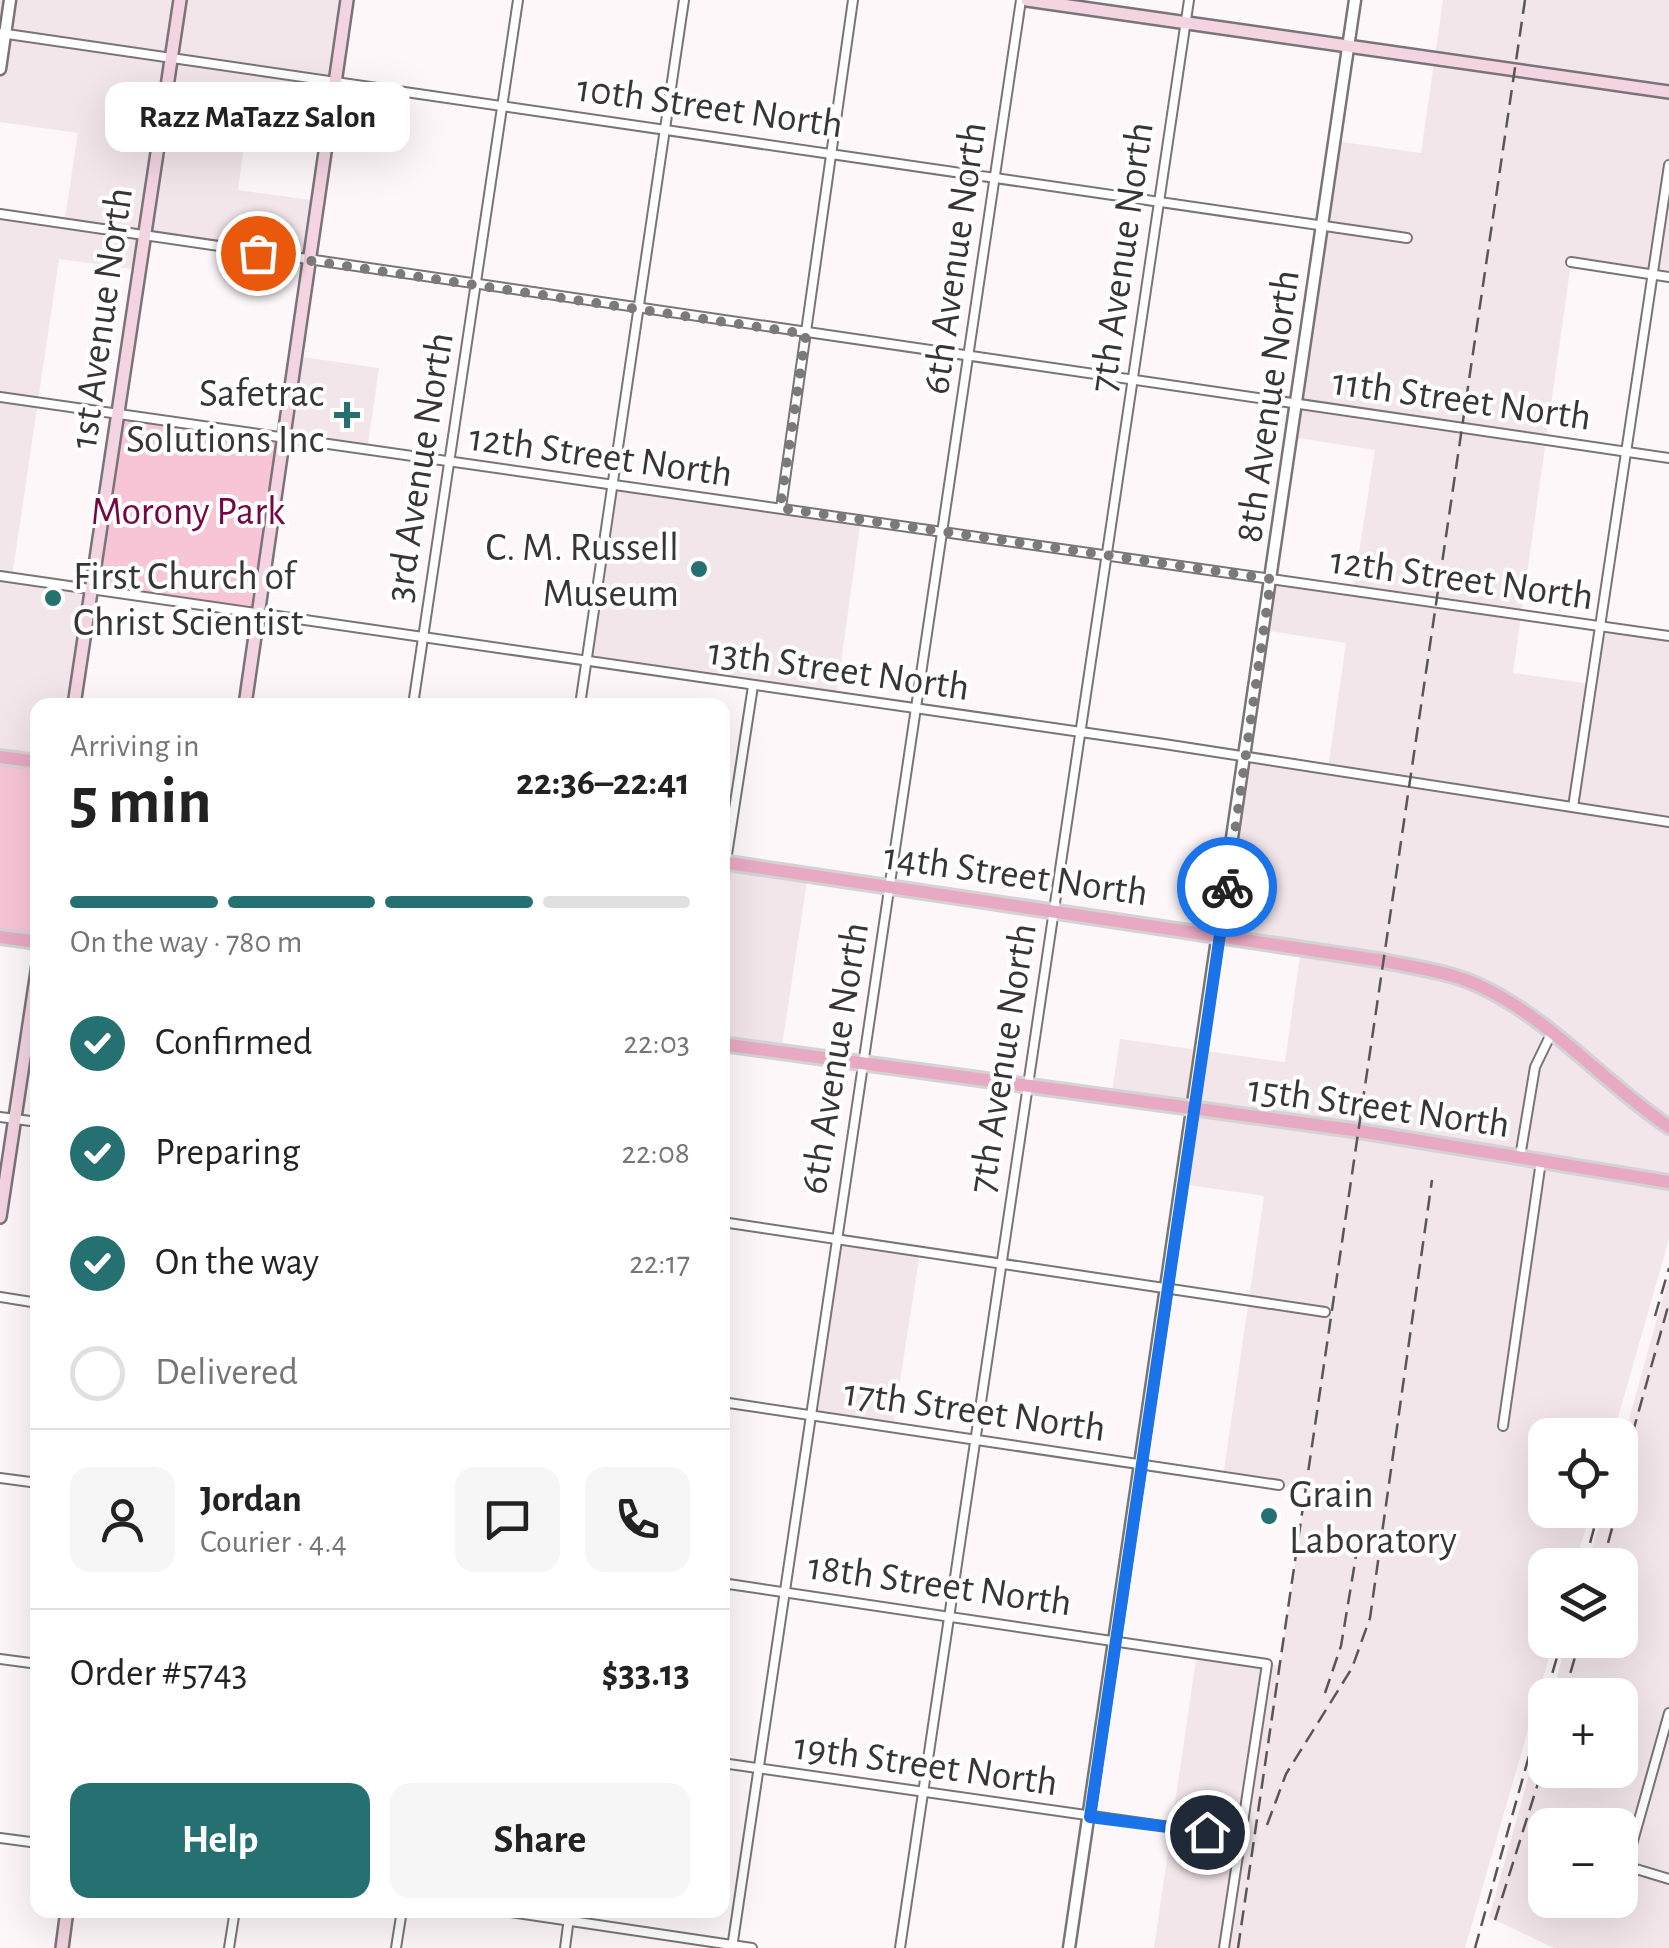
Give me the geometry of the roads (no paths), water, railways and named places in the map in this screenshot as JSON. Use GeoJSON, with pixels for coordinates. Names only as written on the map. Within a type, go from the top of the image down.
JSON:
{"type":"FeatureCollection","features":[{"type":"Feature","properties":{"kind":"main road","name":"1st Avenue North"},"geometry":{"type":"LineString","coordinates":[[75,698],[180,0]]}},
{"type":"Feature","properties":{"kind":"main road"},"geometry":{"type":"LineString","coordinates":[[246,698],[348,0]]}},
{"type":"Feature","properties":{"kind":"main road"},"geometry":{"type":"LineString","coordinates":[[1024,0],[1669,92]]}},
{"type":"Feature","properties":{"kind":"main road"},"geometry":{"type":"LineString","coordinates":[[0,757],[30,761]]}},
{"type":"Feature","properties":{"kind":"main road","name":"14th Street North"},"geometry":{"type":"LineString","coordinates":[[730,863],[1384,961],[1451,976],[1481,986],[1552,1032],[1669,1128]]}},
{"type":"Feature","properties":{"kind":"main road"},"geometry":{"type":"LineString","coordinates":[[0,937],[30,941]]}},
{"type":"Feature","properties":{"kind":"main road"},"geometry":{"type":"LineString","coordinates":[[0,1217],[30,1016]]}},
{"type":"Feature","properties":{"kind":"main road","name":"15th Street North"},"geometry":{"type":"LineString","coordinates":[[730,1045],[1353,1130],[1669,1182]]}},
{"type":"Feature","properties":{"kind":"main road"},"geometry":{"type":"LineString","coordinates":[[62,1948],[67,1918]]}},
{"type":"Feature","properties":{"kind":"street"},"geometry":{"type":"LineString","coordinates":[[0,69],[10,0]]}},
{"type":"Feature","properties":{"kind":"street","name":"3rd Avenue North"},"geometry":{"type":"LineString","coordinates":[[414,698],[518,0]]}},
{"type":"Feature","properties":{"kind":"street"},"geometry":{"type":"LineString","coordinates":[[581,698],[684,0]]}},
{"type":"Feature","properties":{"kind":"street"},"geometry":{"type":"LineString","coordinates":[[780,508],[854,0]]}},
{"type":"Feature","properties":{"kind":"street","name":"6th Avenue North"},"geometry":{"type":"LineString","coordinates":[[732,1946],[994,177],[1024,0]]}},
{"type":"Feature","properties":{"kind":"street","name":"7th Avenue North"},"geometry":{"type":"LineString","coordinates":[[900,1948],[1189,0]]}},
{"type":"Feature","properties":{"kind":"street","name":"8th Avenue North"},"geometry":{"type":"LineString","coordinates":[[1069,1948],[1355,0]]}},
{"type":"Feature","properties":{"kind":"street","name":"10th Street North"},"geometry":{"type":"LineString","coordinates":[[3,33],[1407,238]]}},
{"type":"Feature","properties":{"kind":"street"},"geometry":{"type":"LineString","coordinates":[[1573,807],[1669,165]]}},
{"type":"Feature","properties":{"kind":"street","name":"11th Street North"},"geometry":{"type":"LineString","coordinates":[[0,214],[1669,458]]}},
{"type":"Feature","properties":{"kind":"street"},"geometry":{"type":"LineString","coordinates":[[1571,262],[1669,276]]}},
{"type":"Feature","properties":{"kind":"street","name":"12th Street North"},"geometry":{"type":"LineString","coordinates":[[0,397],[1669,636]]}},
{"type":"Feature","properties":{"kind":"street","name":"13th Street North"},"geometry":{"type":"LineString","coordinates":[[0,576],[1246,756],[1669,822]]}},
{"type":"Feature","properties":{"kind":"street"},"geometry":{"type":"LineString","coordinates":[[730,824],[752,686]]}},
{"type":"Feature","properties":{"kind":"street"},"geometry":{"type":"LineString","coordinates":[[1520,1158],[1535,1067],[1552,1032]]}},
{"type":"Feature","properties":{"kind":"street"},"geometry":{"type":"LineString","coordinates":[[0,1117],[30,1121]]}},
{"type":"Feature","properties":{"kind":"street"},"geometry":{"type":"LineString","coordinates":[[1503,1426],[1541,1162]]}},
{"type":"Feature","properties":{"kind":"street"},"geometry":{"type":"LineString","coordinates":[[730,1223],[1325,1312]]}},
{"type":"Feature","properties":{"kind":"street"},"geometry":{"type":"LineString","coordinates":[[0,1298],[30,1302]]}},
{"type":"Feature","properties":{"kind":"street","name":"17th Street North"},"geometry":{"type":"LineString","coordinates":[[730,1403],[1278,1485]]}},
{"type":"Feature","properties":{"kind":"street"},"geometry":{"type":"LineString","coordinates":[[0,1478],[30,1482]]}},
{"type":"Feature","properties":{"kind":"street","name":"18th Street North"},"geometry":{"type":"LineString","coordinates":[[730,1584],[1267,1664],[1240,1837]]}},
{"type":"Feature","properties":{"kind":"street"},"geometry":{"type":"LineString","coordinates":[[0,1658],[30,1663]]}},
{"type":"Feature","properties":{"kind":"street"},"geometry":{"type":"LineString","coordinates":[[1669,1713],[1626,1866],[1669,1879]]}},
{"type":"Feature","properties":{"kind":"street","name":"19th Street North"},"geometry":{"type":"LineString","coordinates":[[730,1764],[1240,1837]]}},
{"type":"Feature","properties":{"kind":"street"},"geometry":{"type":"LineString","coordinates":[[1224,1948],[1240,1837]]}},
{"type":"Feature","properties":{"kind":"street"},"geometry":{"type":"LineString","coordinates":[[0,1838],[30,1843]]}},
{"type":"Feature","properties":{"kind":"street"},"geometry":{"type":"LineString","coordinates":[[229,1948],[233,1918]]}},
{"type":"Feature","properties":{"kind":"street"},"geometry":{"type":"LineString","coordinates":[[396,1948],[401,1918]]}},
{"type":"Feature","properties":{"kind":"street"},"geometry":{"type":"LineString","coordinates":[[564,1948],[569,1918]]}},
{"type":"Feature","properties":{"kind":"street"},"geometry":{"type":"LineString","coordinates":[[586,1918],[752,1948]]}},
{"type":"Feature","properties":{"kind":"railway"},"geometry":{"type":"LineString","coordinates":[[1238,1948],[1525,0]]}},
{"type":"Feature","properties":{"kind":"railway"},"geometry":{"type":"LineString","coordinates":[[1267,1825],[1286,1774],[1352,1668],[1370,1618],[1432,1180]]}},
{"type":"Feature","properties":{"kind":"railway"},"geometry":{"type":"LineString","coordinates":[[1655,1316],[1669,1268]]}},
{"type":"Feature","properties":{"kind":"railway"},"geometry":{"type":"LineString","coordinates":[[1637,1418],[1669,1303]]}},
{"type":"Feature","properties":{"kind":"railway"},"geometry":{"type":"LineString","coordinates":[[1589,1548],[1594,1528]]}},
{"type":"Feature","properties":{"kind":"railway"},"geometry":{"type":"LineString","coordinates":[[1607,1548],[1612,1528]]}},
{"type":"Feature","properties":{"kind":"railway"},"geometry":{"type":"LineString","coordinates":[[1325,1693],[1341,1646],[1360,1532]]}},
{"type":"Feature","properties":{"kind":"railway"},"geometry":{"type":"LineString","coordinates":[[1551,1678],[1557,1658]]}},
{"type":"Feature","properties":{"kind":"railway"},"geometry":{"type":"LineString","coordinates":[[1569,1678],[1575,1658]]}},
{"type":"Feature","properties":{"kind":"railway"},"geometry":{"type":"LineString","coordinates":[[1475,1948],[1528,1759]]}},
{"type":"Feature","properties":{"kind":"railway"},"geometry":{"type":"LineString","coordinates":[[1495,1920],[1537,1788]]}},
{"type":"Feature","properties":{"kind":"place","name":"Razz MaTazz Salon"},"geometry":{"type":"Point","coordinates":[258,253]}},
{"type":"Feature","properties":{"kind":"place","name":"Safetrac Solutions Inc"},"geometry":{"type":"Point","coordinates":[347,415]}},
{"type":"Feature","properties":{"kind":"place","name":"C. M. Russell Museum"},"geometry":{"type":"Point","coordinates":[699,569]}},
{"type":"Feature","properties":{"kind":"place","name":"First Church of Christ Scientist"},"geometry":{"type":"Point","coordinates":[53,598]}},
{"type":"Feature","properties":{"kind":"place","name":"Grain Laboratory"},"geometry":{"type":"Point","coordinates":[1269,1516]}},
{"type":"Feature","properties":{"kind":"park label","name":"Morony Park"},"geometry":{"type":"Point","coordinates":[188,510]}}]}
